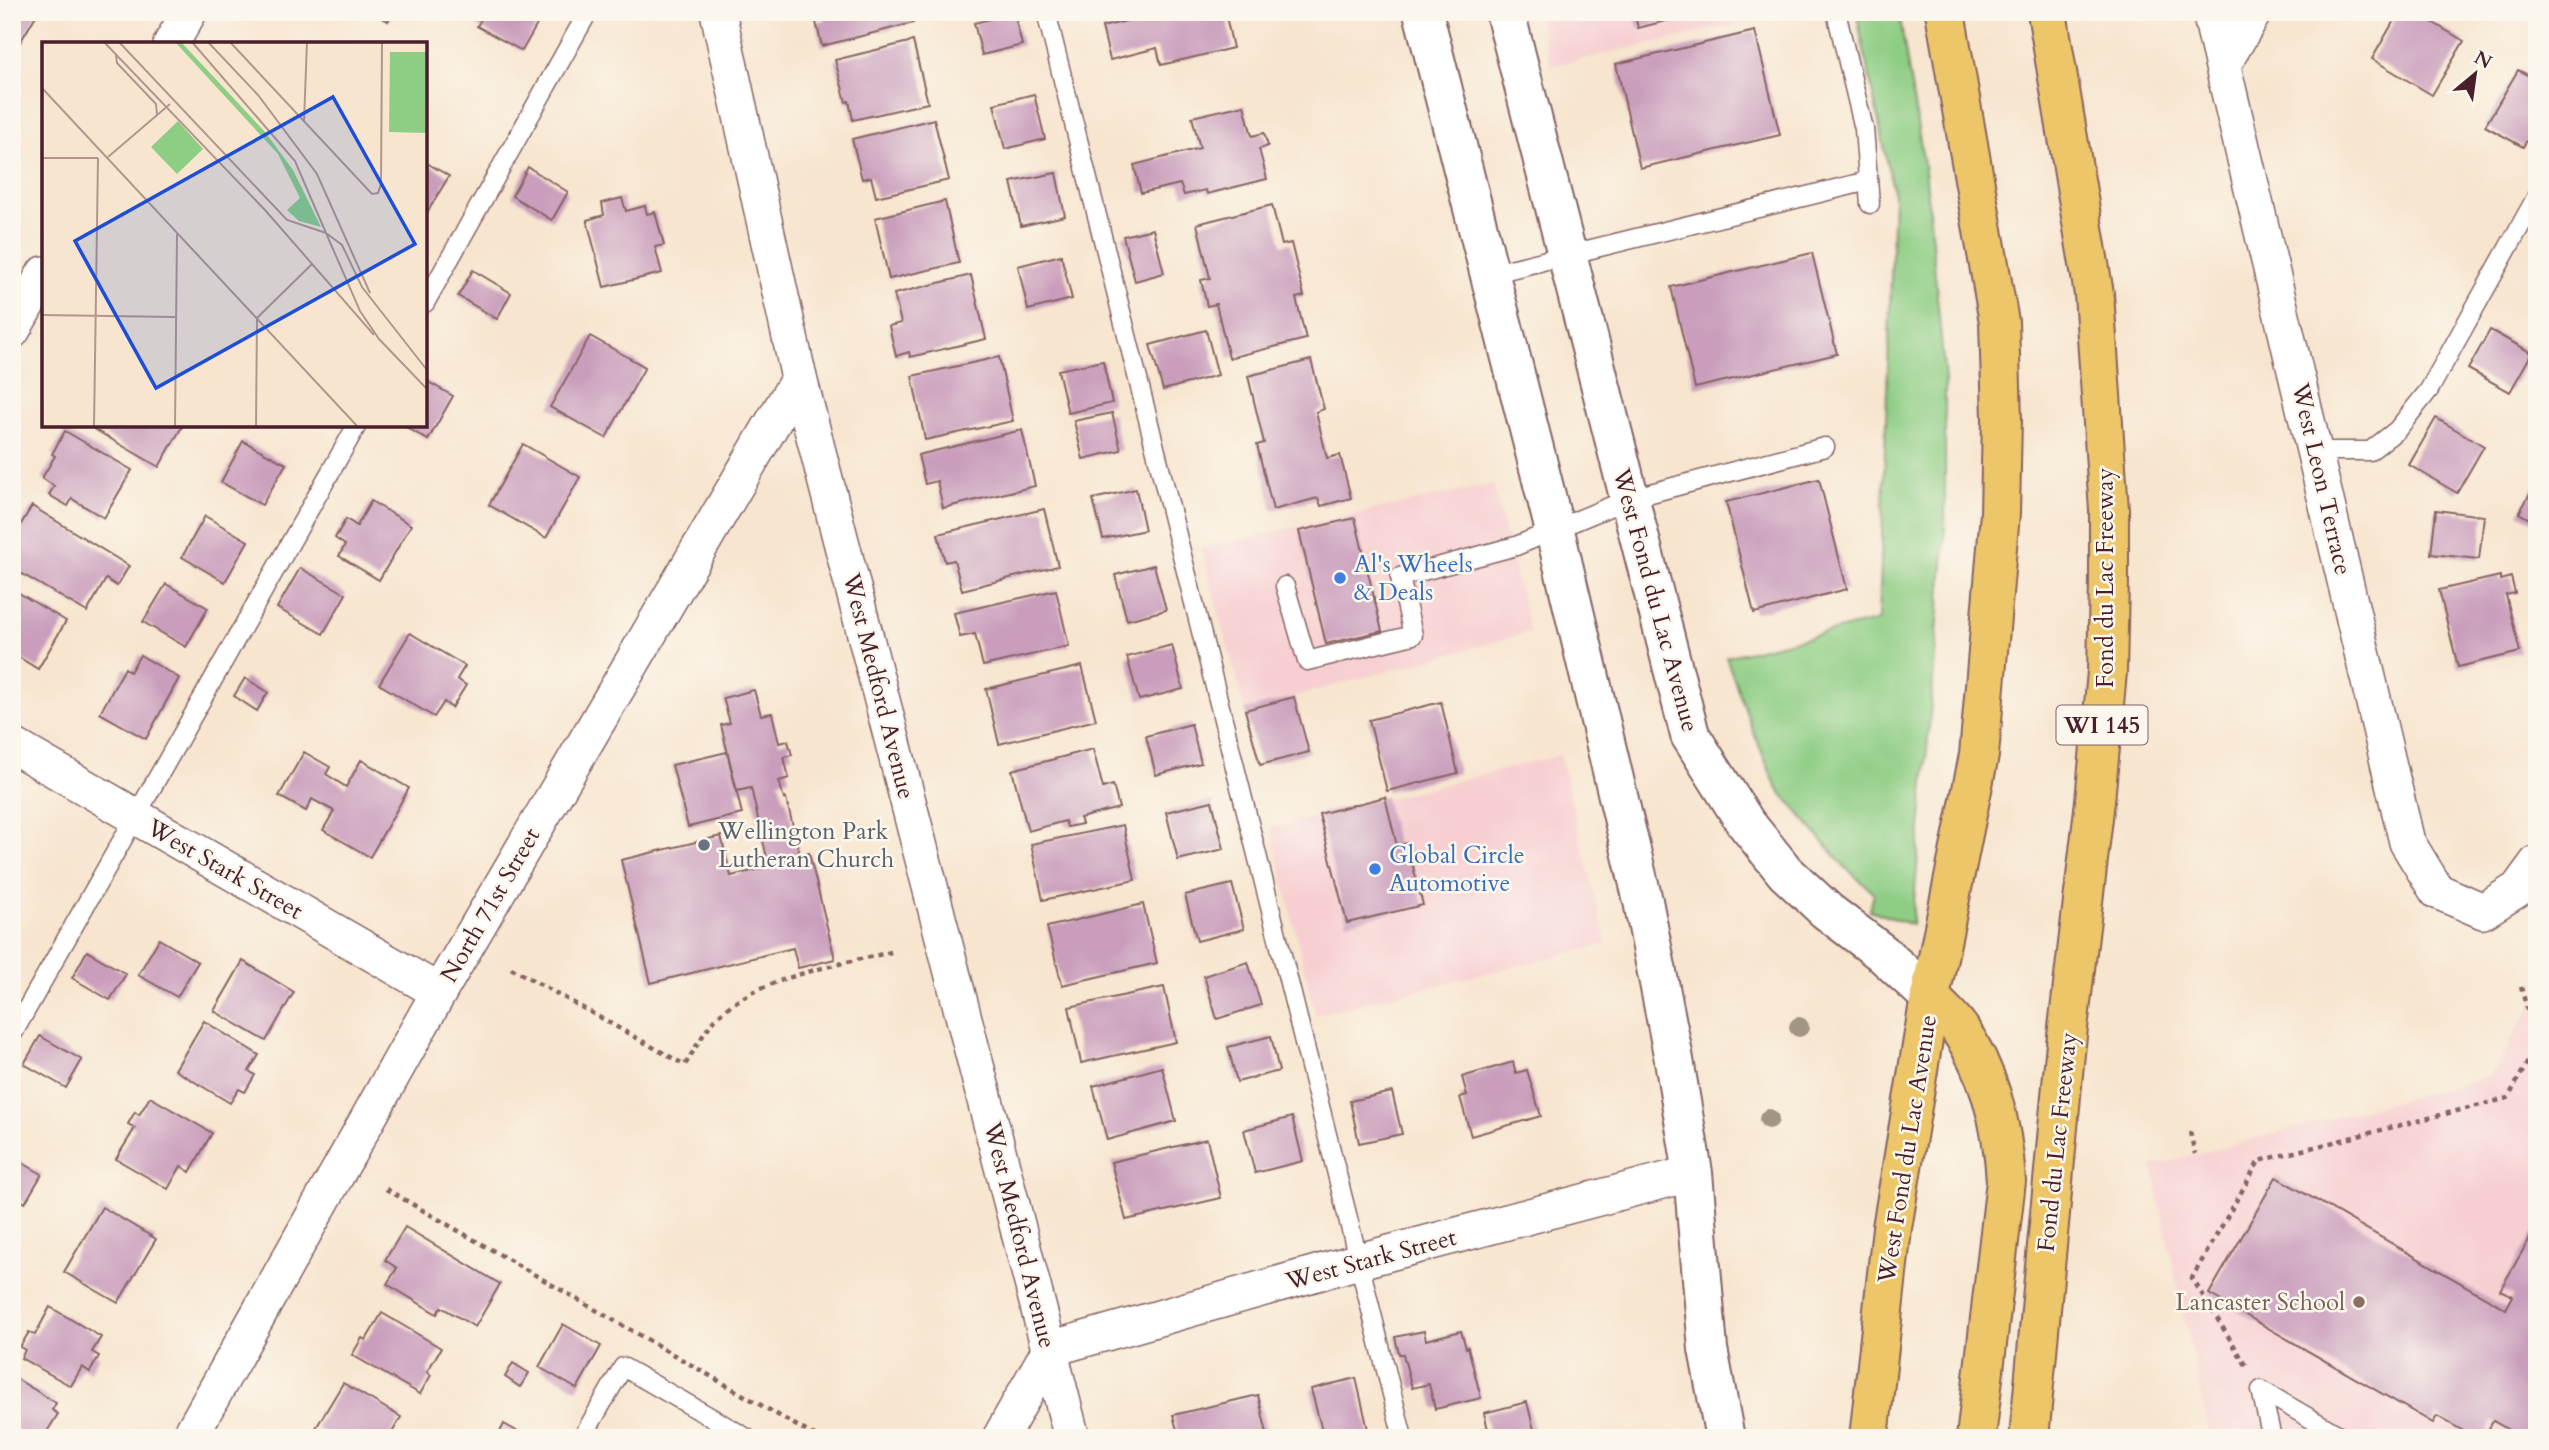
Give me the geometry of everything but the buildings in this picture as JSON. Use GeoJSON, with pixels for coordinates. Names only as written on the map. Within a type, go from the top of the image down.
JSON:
{"type":"FeatureCollection","features":[{"type":"Feature","properties":{"kind":"main road"},"geometry":{"type":"LineString","coordinates":[[1945,12],[1999,322],[2002,446],[2000,513],[1979,755],[1930,997],[1958,1026],[1976,1055],[1998,1118],[2004,1149],[2006,1181],[1976,1438]]}},
{"type":"Feature","properties":{"kind":"main road","name":"Fond du Lac Freeway"},"geometry":{"type":"LineString","coordinates":[[2029,1438],[2066,1053],[2107,671],[2109,581],[2109,510],[2094,293],[2047,12]]}},
{"type":"Feature","properties":{"kind":"main road","name":"West Fond du Lac Avenue"},"geometry":{"type":"LineString","coordinates":[[1869,1438],[1892,1228],[1930,997]]}},
{"type":"Feature","properties":{"kind":"street"},"geometry":{"type":"LineString","coordinates":[[173,42],[189,12]]}},
{"type":"Feature","properties":{"kind":"street","name":"West Medford Avenue"},"geometry":{"type":"LineString","coordinates":[[718,12],[799,378],[1072,1438]]}},
{"type":"Feature","properties":{"kind":"street"},"geometry":{"type":"LineString","coordinates":[[1423,12],[1555,531],[1643,901],[1693,1173],[1708,1349],[1725,1438]]}},
{"type":"Feature","properties":{"kind":"street","name":"West Fond du Lac Avenue"},"geometry":{"type":"LineString","coordinates":[[1505,12],[1690,734],[1745,822],[1785,872],[1827,911],[1882,953],[1930,997]]}},
{"type":"Feature","properties":{"kind":"street","name":"West Leon Terrace"},"geometry":{"type":"LineString","coordinates":[[2210,12],[2407,842],[2437,891],[2483,911],[2518,889],[2537,863]]}},
{"type":"Feature","properties":{"kind":"street"},"geometry":{"type":"LineString","coordinates":[[2223,64],[2254,12]]}},
{"type":"Feature","properties":{"kind":"street"},"geometry":{"type":"LineString","coordinates":[[12,331],[42,278]]}},
{"type":"Feature","properties":{"kind":"street","name":"North 71st Street"},"geometry":{"type":"LineString","coordinates":[[189,1438],[439,992],[799,378]]}},
{"type":"Feature","properties":{"kind":"street","name":"West Stark Street"},"geometry":{"type":"LineString","coordinates":[[12,745],[439,992]]}},
{"type":"Feature","properties":{"kind":"street","name":"West Stark Street"},"geometry":{"type":"LineString","coordinates":[[1049,1349],[1359,1261],[1693,1173]]}},
{"type":"Feature","properties":{"kind":"street"},"geometry":{"type":"LineString","coordinates":[[1000,1438],[1049,1349]]}},
{"type":"Feature","properties":{"kind":"lane"},"geometry":{"type":"LineString","coordinates":[[427,299],[588,12]]}},
{"type":"Feature","properties":{"kind":"lane"},"geometry":{"type":"LineString","coordinates":[[1046,12],[1403,1438]]}},
{"type":"Feature","properties":{"kind":"lane"},"geometry":{"type":"LineString","coordinates":[[1836,12],[1864,129],[1870,204]]}},
{"type":"Feature","properties":{"kind":"lane"},"geometry":{"type":"LineString","coordinates":[[1490,274],[1868,181]]}},
{"type":"Feature","properties":{"kind":"lane"},"geometry":{"type":"LineString","coordinates":[[2315,451],[2370,451],[2397,430],[2428,390],[2537,196]]}},
{"type":"Feature","properties":{"kind":"lane"},"geometry":{"type":"LineString","coordinates":[[12,1035],[356,427]]}},
{"type":"Feature","properties":{"kind":"lane"},"geometry":{"type":"LineString","coordinates":[[1285,586],[1307,661],[1413,635],[1400,577],[1516,545],[1629,499],[1825,447]]}},
{"type":"Feature","properties":{"kind":"lane"},"geometry":{"type":"LineString","coordinates":[[582,1438],[623,1367],[747,1438]]}},
{"type":"Feature","properties":{"kind":"lane"},"geometry":{"type":"LineString","coordinates":[[2261,1390],[2272,1438]]}},
{"type":"Feature","properties":{"kind":"lane"},"geometry":{"type":"LineString","coordinates":[[2261,1390],[2344,1438]]}},
{"type":"Feature","properties":{"kind":"path"},"geometry":{"type":"LineString","coordinates":[[511,968],[685,1065],[712,1022],[743,996],[779,981],[895,951]]}},
{"type":"Feature","properties":{"kind":"path"},"geometry":{"type":"LineString","coordinates":[[2261,1390],[2192,1278],[2259,1161],[2508,1098],[2537,1045],[2522,987]]}},
{"type":"Feature","properties":{"kind":"path"},"geometry":{"type":"LineString","coordinates":[[2190,1132],[2195,1154]]}},
{"type":"Feature","properties":{"kind":"path"},"geometry":{"type":"LineString","coordinates":[[386,1189],[818,1438]]}},
{"type":"Feature","properties":{"kind":"shaded area"},"geometry":{"type":"Polygon","coordinates":[[[1537,12],[1791,12],[1551,66],[1537,12]]]}},
{"type":"Feature","properties":{"kind":"shaded area"},"geometry":{"type":"Polygon","coordinates":[[[1493,484],[1530,632],[1245,710],[1201,548],[1493,484]]]}},
{"type":"Feature","properties":{"kind":"shaded area"},"geometry":{"type":"Polygon","coordinates":[[[1560,755],[1607,944],[1315,1015],[1271,828],[1560,755]]]}},
{"type":"Feature","properties":{"kind":"shaded area","name":"Lancaster School"},"geometry":{"type":"Polygon","coordinates":[[[2537,996],[2537,1438],[2210,1438],[2152,1166],[2491,1076],[2537,996]]]}},
{"type":"Feature","properties":{"kind":"green space"},"geometry":{"type":"Polygon","coordinates":[[[1856,12],[1899,12],[1926,178],[1945,381],[1945,540],[1912,925],[1870,910],[1874,893],[1846,868],[1777,788],[1726,657],[1879,620],[1894,195],[1856,12]]]}},
{"type":"Feature","properties":{"kind":"place","name":"Al's Wheels & Deals"},"geometry":{"type":"Point","coordinates":[1340,578]}},
{"type":"Feature","properties":{"kind":"place","name":"Wellington Park Lutheran Church"},"geometry":{"type":"Point","coordinates":[704,845]}},
{"type":"Feature","properties":{"kind":"place","name":"Global Circle Automotive"},"geometry":{"type":"Point","coordinates":[1375,869]}},
{"type":"Feature","properties":{"kind":"place","name":"Lancaster School"},"geometry":{"type":"Point","coordinates":[2359,1302]}}]}
